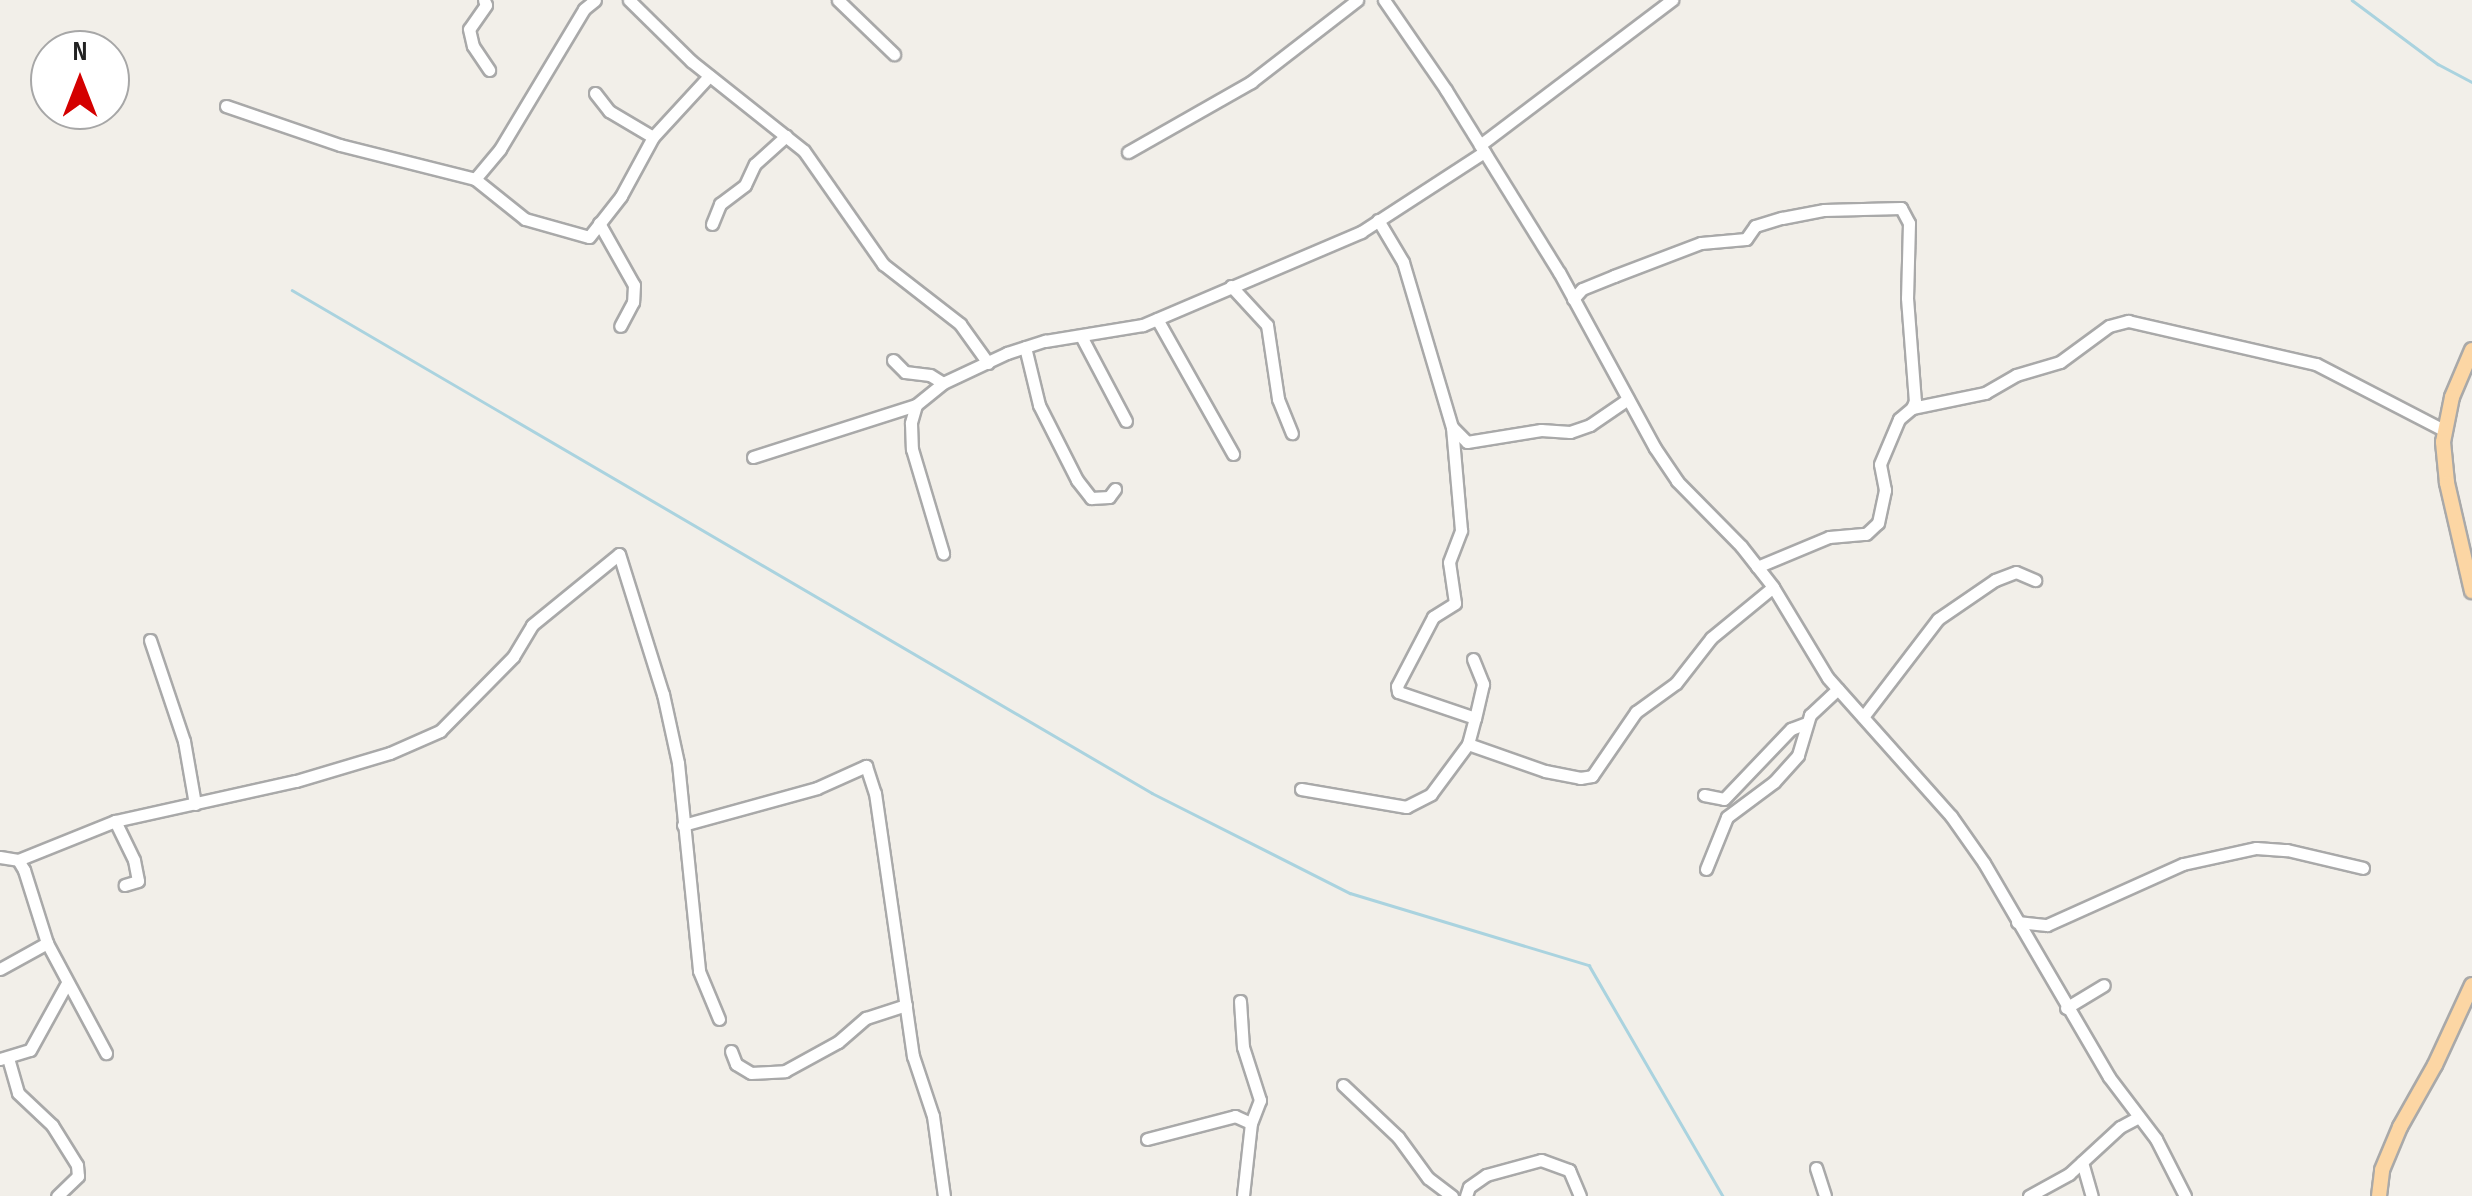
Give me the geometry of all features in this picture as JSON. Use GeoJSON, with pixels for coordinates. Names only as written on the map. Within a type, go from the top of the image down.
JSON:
{"type":"FeatureCollection","features":[{"type":"Feature","properties":{"kind":"main road"},"geometry":{"type":"LineString","coordinates":[[2472,350],[2452,397],[2444,432],[2447,483],[2472,590]]}},
{"type":"Feature","properties":{"kind":"main road"},"geometry":{"type":"LineString","coordinates":[[2379,1196],[2382,1170],[2400,1127],[2436,1065],[2472,984]]}},
{"type":"Feature","properties":{"kind":"street"},"geometry":{"type":"LineString","coordinates":[[484,0],[486,6],[470,29],[472,46],[489,70]]}},
{"type":"Feature","properties":{"kind":"street"},"geometry":{"type":"LineString","coordinates":[[475,179],[500,149],[584,8],[595,0]]}},
{"type":"Feature","properties":{"kind":"street"},"geometry":{"type":"LineString","coordinates":[[629,0],[709,76],[756,108],[786,136],[824,177],[883,264],[960,324],[988,364]]}},
{"type":"Feature","properties":{"kind":"street"},"geometry":{"type":"LineString","coordinates":[[838,0],[894,54]]}},
{"type":"Feature","properties":{"kind":"street"},"geometry":{"type":"LineString","coordinates":[[1128,152],[1251,82],[1357,0]]}},
{"type":"Feature","properties":{"kind":"street"},"geometry":{"type":"LineString","coordinates":[[1384,0],[1482,149],[1677,481],[1757,567],[1773,587],[1806,648],[1939,800],[1984,863],[2066,1008],[2185,1196]]}},
{"type":"Feature","properties":{"kind":"street"},"geometry":{"type":"LineString","coordinates":[[752,457],[916,406],[944,383],[1026,347],[1157,319],[1362,232],[1482,149],[1672,0]]}},
{"type":"Feature","properties":{"kind":"street"},"geometry":{"type":"LineString","coordinates":[[226,106],[340,145],[475,179],[525,219],[589,238],[621,196],[653,137],[709,76]]}},
{"type":"Feature","properties":{"kind":"street"},"geometry":{"type":"LineString","coordinates":[[596,93],[609,111],[653,137]]}},
{"type":"Feature","properties":{"kind":"street"},"geometry":{"type":"LineString","coordinates":[[712,224],[720,204],[745,185],[755,164],[786,136]]}},
{"type":"Feature","properties":{"kind":"street"},"geometry":{"type":"LineString","coordinates":[[1573,299],[1582,289],[1614,276],[1701,243],[1746,239],[1754,226],[1782,218],[1824,210],[1901,208],[1908,223],[1907,298],[1916,401],[1899,419],[1880,464],[1885,490],[1878,524],[1866,534],[1829,538],[1757,567]]}},
{"type":"Feature","properties":{"kind":"street"},"geometry":{"type":"LineString","coordinates":[[1378,220],[1403,262],[1452,427],[1461,530],[1449,562],[1455,604],[1433,617],[1397,686],[1398,692],[1476,718]]}},
{"type":"Feature","properties":{"kind":"street"},"geometry":{"type":"LineString","coordinates":[[599,224],[634,286],[632,302],[620,326]]}},
{"type":"Feature","properties":{"kind":"street"},"geometry":{"type":"LineString","coordinates":[[1231,286],[1267,325],[1278,399],[1292,433]]}},
{"type":"Feature","properties":{"kind":"street"},"geometry":{"type":"LineString","coordinates":[[1157,319],[1159,331],[1233,454]]}},
{"type":"Feature","properties":{"kind":"street"},"geometry":{"type":"LineString","coordinates":[[1912,408],[1985,392],[2016,374],[2060,362],[2092,336],[2128,321],[2316,364],[2444,432]]}},
{"type":"Feature","properties":{"kind":"street"},"geometry":{"type":"LineString","coordinates":[[1081,336],[1126,421]]}},
{"type":"Feature","properties":{"kind":"street"},"geometry":{"type":"LineString","coordinates":[[1026,347],[1039,405],[1077,480],[1092,498],[1109,497],[1115,489]]}},
{"type":"Feature","properties":{"kind":"street"},"geometry":{"type":"LineString","coordinates":[[892,360],[906,372],[930,374],[944,383]]}},
{"type":"Feature","properties":{"kind":"street"},"geometry":{"type":"LineString","coordinates":[[1452,427],[1467,442],[1541,430],[1561,434],[1590,425],[1628,399]]}},
{"type":"Feature","properties":{"kind":"street"},"geometry":{"type":"LineString","coordinates":[[916,406],[910,423],[912,448],[944,553]]}},
{"type":"Feature","properties":{"kind":"street"},"geometry":{"type":"LineString","coordinates":[[0,857],[18,860],[114,820],[195,804],[390,753],[440,731],[513,657],[532,625],[620,554],[663,694],[678,763],[699,971],[719,1019]]}},
{"type":"Feature","properties":{"kind":"street"},"geometry":{"type":"LineString","coordinates":[[1863,717],[1938,619],[1995,580],[2016,572],[2035,580]]}},
{"type":"Feature","properties":{"kind":"street"},"geometry":{"type":"LineString","coordinates":[[1468,744],[1545,771],[1580,778],[1592,776],[1636,712],[1676,684],[1711,638],[1773,587]]}},
{"type":"Feature","properties":{"kind":"street"},"geometry":{"type":"LineString","coordinates":[[150,640],[184,741],[195,804]]}},
{"type":"Feature","properties":{"kind":"street"},"geometry":{"type":"LineString","coordinates":[[1301,790],[1406,807],[1431,794],[1468,744],[1483,684],[1474,659]]}},
{"type":"Feature","properties":{"kind":"street"},"geometry":{"type":"LineString","coordinates":[[1706,869],[1727,817],[1774,782],[1798,755],[1810,714],[1838,689]]}},
{"type":"Feature","properties":{"kind":"street"},"geometry":{"type":"LineString","coordinates":[[1704,795],[1724,800],[1791,729],[1807,723]]}},
{"type":"Feature","properties":{"kind":"street"},"geometry":{"type":"LineString","coordinates":[[682,825],[817,788],[866,766],[874,792],[913,1056],[933,1116],[944,1196]]}},
{"type":"Feature","properties":{"kind":"street"},"geometry":{"type":"LineString","coordinates":[[114,820],[134,860],[138,880],[126,885]]}},
{"type":"Feature","properties":{"kind":"street"},"geometry":{"type":"LineString","coordinates":[[2018,922],[2047,925],[2184,864],[2256,848],[2287,850],[2363,868]]}},
{"type":"Feature","properties":{"kind":"street"},"geometry":{"type":"LineString","coordinates":[[18,860],[47,943],[106,1053]]}},
{"type":"Feature","properties":{"kind":"street"},"geometry":{"type":"LineString","coordinates":[[0,970],[47,943]]}},
{"type":"Feature","properties":{"kind":"street"},"geometry":{"type":"LineString","coordinates":[[57,1196],[78,1176],[77,1166],[52,1125],[18,1093],[4,1059],[30,1050],[67,983]]}},
{"type":"Feature","properties":{"kind":"street"},"geometry":{"type":"LineString","coordinates":[[2066,1008],[2104,985]]}},
{"type":"Feature","properties":{"kind":"street"},"geometry":{"type":"LineString","coordinates":[[1240,1000],[1243,1047],[1260,1100],[1251,1123],[1243,1196]]}},
{"type":"Feature","properties":{"kind":"street"},"geometry":{"type":"LineString","coordinates":[[731,1051],[736,1064],[751,1073],[785,1071],[838,1042],[882,1009],[906,1006]]}},
{"type":"Feature","properties":{"kind":"street"},"geometry":{"type":"LineString","coordinates":[[1344,1085],[1398,1137],[1428,1178],[1452,1196]]}},
{"type":"Feature","properties":{"kind":"street"},"geometry":{"type":"LineString","coordinates":[[1147,1139],[1235,1116],[1251,1123]]}},
{"type":"Feature","properties":{"kind":"street"},"geometry":{"type":"LineString","coordinates":[[2029,1196],[2082,1162],[2120,1127],[2139,1118]]}},
{"type":"Feature","properties":{"kind":"street"},"geometry":{"type":"LineString","coordinates":[[1466,1196],[1469,1186],[1486,1174],[1540,1160],[1569,1170],[1580,1196]]}},
{"type":"Feature","properties":{"kind":"street"},"geometry":{"type":"LineString","coordinates":[[2082,1162],[2092,1196]]}},
{"type":"Feature","properties":{"kind":"street"},"geometry":{"type":"LineString","coordinates":[[1816,1168],[1825,1196]]}},
{"type":"Feature","properties":{"kind":"waterway"},"geometry":{"type":"LineString","coordinates":[[2352,0],[2438,64],[2472,82]]}},
{"type":"Feature","properties":{"kind":"waterway"},"geometry":{"type":"LineString","coordinates":[[292,290],[1152,793],[1350,893],[1589,965],[1723,1196]]}}]}
